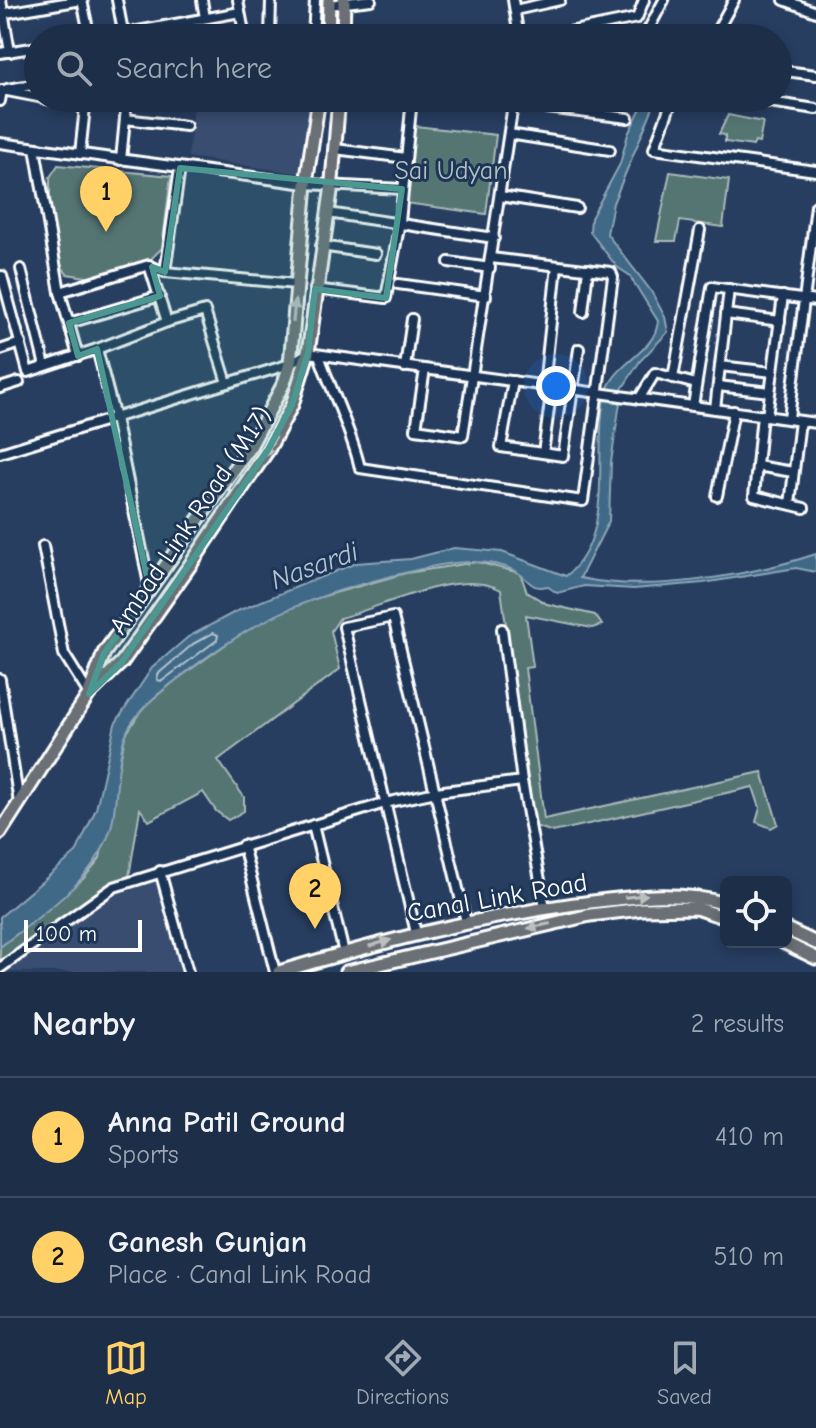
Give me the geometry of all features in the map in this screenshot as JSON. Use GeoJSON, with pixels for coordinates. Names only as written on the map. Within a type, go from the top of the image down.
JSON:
{"type":"FeatureCollection","features":[{"type":"Feature","properties":{"kind":"main road"},"geometry":{"type":"LineString","coordinates":[[328,24],[329,3]]}},
{"type":"Feature","properties":{"kind":"main road"},"geometry":{"type":"LineString","coordinates":[[343,24],[344,3]]}},
{"type":"Feature","properties":{"kind":"main road"},"geometry":{"type":"LineString","coordinates":[[89,694],[104,653],[251,445],[284,383],[290,364],[306,184],[317,112]]}},
{"type":"Feature","properties":{"kind":"main road","name":"Ambad Link Road (M17)"},"geometry":{"type":"LineString","coordinates":[[0,833],[89,694],[122,662],[268,450],[292,405],[314,354],[315,289],[328,213],[338,112]]}},
{"type":"Feature","properties":{"kind":"main road","name":"Canal Link Road"},"geometry":{"type":"LineString","coordinates":[[277,972],[416,933],[545,908],[649,895],[697,895],[720,902]]}},
{"type":"Feature","properties":{"kind":"main road","name":"Canal Link Road"},"geometry":{"type":"LineString","coordinates":[[346,972],[590,915],[696,908],[720,916]]}},
{"type":"Feature","properties":{"kind":"main road"},"geometry":{"type":"LineString","coordinates":[[792,932],[816,943]]}},
{"type":"Feature","properties":{"kind":"main road"},"geometry":{"type":"LineString","coordinates":[[792,946],[816,958]]}},
{"type":"Feature","properties":{"kind":"street"},"geometry":{"type":"LineString","coordinates":[[1,0],[5,53]]}},
{"type":"Feature","properties":{"kind":"street"},"geometry":{"type":"LineString","coordinates":[[2,13],[38,4],[82,0],[87,24]]}},
{"type":"Feature","properties":{"kind":"street"},"geometry":{"type":"LineString","coordinates":[[117,0],[122,24]]}},
{"type":"Feature","properties":{"kind":"street"},"geometry":{"type":"LineString","coordinates":[[202,0],[205,18]]}},
{"type":"Feature","properties":{"kind":"street"},"geometry":{"type":"LineString","coordinates":[[238,0],[242,24]]}},
{"type":"Feature","properties":{"kind":"street"},"geometry":{"type":"LineString","coordinates":[[270,24],[271,0]]}},
{"type":"Feature","properties":{"kind":"street"},"geometry":{"type":"LineString","coordinates":[[314,24],[315,0]]}},
{"type":"Feature","properties":{"kind":"street"},"geometry":{"type":"LineString","coordinates":[[329,3],[371,0]]}},
{"type":"Feature","properties":{"kind":"street"},"geometry":{"type":"LineString","coordinates":[[513,0],[517,24]]}},
{"type":"Feature","properties":{"kind":"street"},"geometry":{"type":"LineString","coordinates":[[515,10],[560,0]]}},
{"type":"Feature","properties":{"kind":"street"},"geometry":{"type":"LineString","coordinates":[[608,24],[637,18],[644,0]]}},
{"type":"Feature","properties":{"kind":"street"},"geometry":{"type":"LineString","coordinates":[[651,24],[664,0]]}},
{"type":"Feature","properties":{"kind":"street"},"geometry":{"type":"LineString","coordinates":[[721,24],[734,0]]}},
{"type":"Feature","properties":{"kind":"street"},"geometry":{"type":"LineString","coordinates":[[784,0],[816,12]]}},
{"type":"Feature","properties":{"kind":"street"},"geometry":{"type":"LineString","coordinates":[[178,24],[240,12]]}},
{"type":"Feature","properties":{"kind":"street"},"geometry":{"type":"LineString","coordinates":[[792,72],[816,75]]}},
{"type":"Feature","properties":{"kind":"street"},"geometry":{"type":"LineString","coordinates":[[1,90],[24,86]]}},
{"type":"Feature","properties":{"kind":"street"},"geometry":{"type":"LineString","coordinates":[[1,90],[24,95]]}},
{"type":"Feature","properties":{"kind":"street"},"geometry":{"type":"LineString","coordinates":[[0,101],[1,90]]}},
{"type":"Feature","properties":{"kind":"street"},"geometry":{"type":"LineString","coordinates":[[792,105],[816,109]]}},
{"type":"Feature","properties":{"kind":"street"},"geometry":{"type":"LineString","coordinates":[[80,154],[85,112]]}},
{"type":"Feature","properties":{"kind":"street"},"geometry":{"type":"LineString","coordinates":[[121,160],[126,112]]}},
{"type":"Feature","properties":{"kind":"street"},"geometry":{"type":"LineString","coordinates":[[315,289],[386,298],[400,222],[411,112]]}},
{"type":"Feature","properties":{"kind":"street"},"geometry":{"type":"LineString","coordinates":[[425,369],[416,429],[463,436],[511,112]]}},
{"type":"Feature","properties":{"kind":"street"},"geometry":{"type":"LineString","coordinates":[[580,112],[628,118]]}},
{"type":"Feature","properties":{"kind":"street"},"geometry":{"type":"LineString","coordinates":[[668,112],[654,149],[816,171]]}},
{"type":"Feature","properties":{"kind":"street"},"geometry":{"type":"LineString","coordinates":[[125,119],[186,126]]}},
{"type":"Feature","properties":{"kind":"street"},"geometry":{"type":"LineString","coordinates":[[509,134],[610,150]]}},
{"type":"Feature","properties":{"kind":"street"},"geometry":{"type":"LineString","coordinates":[[0,143],[306,184],[402,189]]}},
{"type":"Feature","properties":{"kind":"street"},"geometry":{"type":"LineString","coordinates":[[35,148],[60,292],[78,356]]}},
{"type":"Feature","properties":{"kind":"street"},"geometry":{"type":"LineString","coordinates":[[335,149],[406,158]]}},
{"type":"Feature","properties":{"kind":"street"},"geometry":{"type":"LineString","coordinates":[[165,272],[180,168]]}},
{"type":"Feature","properties":{"kind":"street"},"geometry":{"type":"LineString","coordinates":[[500,196],[577,208]]}},
{"type":"Feature","properties":{"kind":"street"},"geometry":{"type":"LineString","coordinates":[[789,418],[804,299],[812,273],[816,209]]}},
{"type":"Feature","properties":{"kind":"street"},"geometry":{"type":"LineString","coordinates":[[328,213],[494,238]]}},
{"type":"Feature","properties":{"kind":"street"},"geometry":{"type":"LineString","coordinates":[[673,378],[700,230]]}},
{"type":"Feature","properties":{"kind":"street"},"geometry":{"type":"LineString","coordinates":[[321,246],[376,254]]}},
{"type":"Feature","properties":{"kind":"street"},"geometry":{"type":"LineString","coordinates":[[314,354],[353,437],[360,468],[583,501],[599,394],[613,277],[611,272],[557,266],[449,262]]}},
{"type":"Feature","properties":{"kind":"street"},"geometry":{"type":"LineString","coordinates":[[543,453],[557,266]]}},
{"type":"Feature","properties":{"kind":"street"},"geometry":{"type":"LineString","coordinates":[[60,292],[152,267],[165,272],[296,284]]}},
{"type":"Feature","properties":{"kind":"street"},"geometry":{"type":"LineString","coordinates":[[152,267],[167,322]]}},
{"type":"Feature","properties":{"kind":"street"},"geometry":{"type":"LineString","coordinates":[[21,269],[45,366]]}},
{"type":"Feature","properties":{"kind":"street"},"geometry":{"type":"LineString","coordinates":[[583,312],[588,269]]}},
{"type":"Feature","properties":{"kind":"street"},"geometry":{"type":"LineString","coordinates":[[2,276],[4,298],[28,372],[205,311],[227,383]]}},
{"type":"Feature","properties":{"kind":"street"},"geometry":{"type":"LineString","coordinates":[[398,284],[486,296]]}},
{"type":"Feature","properties":{"kind":"street"},"geometry":{"type":"LineString","coordinates":[[693,406],[712,287],[816,301]]}},
{"type":"Feature","properties":{"kind":"street"},"geometry":{"type":"LineString","coordinates":[[715,409],[729,289]]}},
{"type":"Feature","properties":{"kind":"street"},"geometry":{"type":"LineString","coordinates":[[69,323],[160,296]]}},
{"type":"Feature","properties":{"kind":"street"},"geometry":{"type":"LineString","coordinates":[[783,296],[754,496],[804,508]]}},
{"type":"Feature","properties":{"kind":"street"},"geometry":{"type":"LineString","coordinates":[[726,314],[780,321]]}},
{"type":"Feature","properties":{"kind":"street"},"geometry":{"type":"LineString","coordinates":[[405,367],[412,319]]}},
{"type":"Feature","properties":{"kind":"street"},"geometry":{"type":"LineString","coordinates":[[0,350],[21,343]]}},
{"type":"Feature","properties":{"kind":"street"},"geometry":{"type":"LineString","coordinates":[[97,349],[115,418],[150,590]]}},
{"type":"Feature","properties":{"kind":"street"},"geometry":{"type":"LineString","coordinates":[[513,381],[501,447],[563,456],[579,349]]}},
{"type":"Feature","properties":{"kind":"street"},"geometry":{"type":"LineString","coordinates":[[0,453],[314,354],[816,423]]}},
{"type":"Feature","properties":{"kind":"street"},"geometry":{"type":"LineString","coordinates":[[720,366],[773,372]]}},
{"type":"Feature","properties":{"kind":"street"},"geometry":{"type":"LineString","coordinates":[[639,399],[655,373],[696,384]]}},
{"type":"Feature","properties":{"kind":"street"},"geometry":{"type":"LineString","coordinates":[[0,388],[19,382]]}},
{"type":"Feature","properties":{"kind":"street"},"geometry":{"type":"LineString","coordinates":[[718,386],[770,392]]}},
{"type":"Feature","properties":{"kind":"street"},"geometry":{"type":"LineString","coordinates":[[717,496],[734,411]]}},
{"type":"Feature","properties":{"kind":"street"},"geometry":{"type":"LineString","coordinates":[[790,504],[800,421]]}},
{"type":"Feature","properties":{"kind":"street"},"geometry":{"type":"LineString","coordinates":[[757,466],[793,472]]}},
{"type":"Feature","properties":{"kind":"street"},"geometry":{"type":"LineString","coordinates":[[43,546],[64,654],[89,694]]}},
{"type":"Feature","properties":{"kind":"street"},"geometry":{"type":"LineString","coordinates":[[416,933],[344,627],[393,617],[466,922]]}},
{"type":"Feature","properties":{"kind":"street"},"geometry":{"type":"LineString","coordinates":[[502,629],[522,781],[545,908]]}},
{"type":"Feature","properties":{"kind":"street"},"geometry":{"type":"LineString","coordinates":[[0,679],[19,804]]}},
{"type":"Feature","properties":{"kind":"street"},"geometry":{"type":"LineString","coordinates":[[0,968],[114,887],[385,803],[436,792],[522,781]]}},
{"type":"Feature","properties":{"kind":"street"},"geometry":{"type":"LineString","coordinates":[[313,825],[344,953]]}},
{"type":"Feature","properties":{"kind":"street"},"geometry":{"type":"LineString","coordinates":[[243,845],[277,972]]}},
{"type":"Feature","properties":{"kind":"street"},"geometry":{"type":"LineString","coordinates":[[160,871],[188,972]]}},
{"type":"Feature","properties":{"kind":"highlighted area"},"geometry":{"type":"Polygon","coordinates":[[[180,168],[402,189],[386,298],[315,289],[308,353],[292,405],[268,450],[122,662],[89,694],[104,653],[150,590],[97,349],[78,356],[69,323],[160,296],[152,267],[165,272],[180,168]]]}},
{"type":"Feature","properties":{"kind":"shaded area"},"geometry":{"type":"Polygon","coordinates":[[[193,112],[309,112],[301,174],[188,157],[193,112]]]}},
{"type":"Feature","properties":{"kind":"shaded area"},"geometry":{"type":"Polygon","coordinates":[[[159,874],[183,972],[0,972],[26,959],[113,891],[159,874]]]}},
{"type":"Feature","properties":{"kind":"green space"},"geometry":{"type":"Polygon","coordinates":[[[728,115],[763,122],[759,143],[755,142],[753,146],[725,142],[725,135],[719,134],[728,115]]]}},
{"type":"Feature","properties":{"kind":"green space","name":"Sai Udyan"},"geometry":{"type":"Polygon","coordinates":[[[415,126],[496,135],[486,214],[405,203],[415,126]]]}},
{"type":"Feature","properties":{"kind":"green space"},"geometry":{"type":"Polygon","coordinates":[[[58,165],[171,176],[162,248],[149,261],[99,279],[67,274],[50,249],[50,177],[58,165]]]}},
{"type":"Feature","properties":{"kind":"green space"},"geometry":{"type":"Polygon","coordinates":[[[670,172],[729,180],[723,227],[680,221],[676,241],[656,241],[670,172]]]}},
{"type":"Feature","properties":{"kind":"green space"},"geometry":{"type":"Polygon","coordinates":[[[477,562],[520,573],[527,592],[547,604],[595,615],[602,625],[592,628],[526,615],[533,667],[525,668],[544,819],[762,772],[778,824],[771,828],[756,822],[760,808],[753,787],[553,832],[535,826],[501,590],[484,584],[443,586],[340,618],[331,631],[340,669],[218,760],[244,797],[244,811],[228,820],[216,811],[203,792],[149,821],[140,809],[129,877],[0,961],[0,947],[84,878],[100,858],[125,736],[143,707],[257,622],[292,605],[406,573],[477,562]]]}},
{"type":"Feature","properties":{"kind":"water"},"geometry":{"type":"Polygon","coordinates":[[[639,112],[651,112],[613,203],[607,234],[651,291],[665,317],[668,332],[640,361],[622,389],[611,462],[609,521],[580,578],[637,584],[699,580],[761,569],[816,554],[816,572],[796,568],[703,583],[634,589],[584,586],[557,593],[547,586],[533,585],[508,568],[466,562],[392,576],[331,593],[280,613],[207,657],[140,712],[124,739],[112,824],[95,861],[67,893],[0,947],[0,917],[76,853],[96,809],[115,724],[152,668],[188,637],[235,612],[356,563],[411,559],[454,548],[502,552],[566,576],[582,559],[597,517],[601,421],[608,386],[649,342],[658,321],[629,275],[617,267],[590,232],[591,218],[620,164],[628,134],[639,112]]]}},
{"type":"Feature","properties":{"kind":"place","name":"Anna Patil Ground"},"geometry":{"type":"Point","coordinates":[106,232]}},
{"type":"Feature","properties":{"kind":"place","name":"Ganesh Gunjan"},"geometry":{"type":"Point","coordinates":[315,929]}},
{"type":"Feature","properties":{"kind":"water label","name":"Nasardi"},"geometry":{"type":"Point","coordinates":[314,565]}}]}
